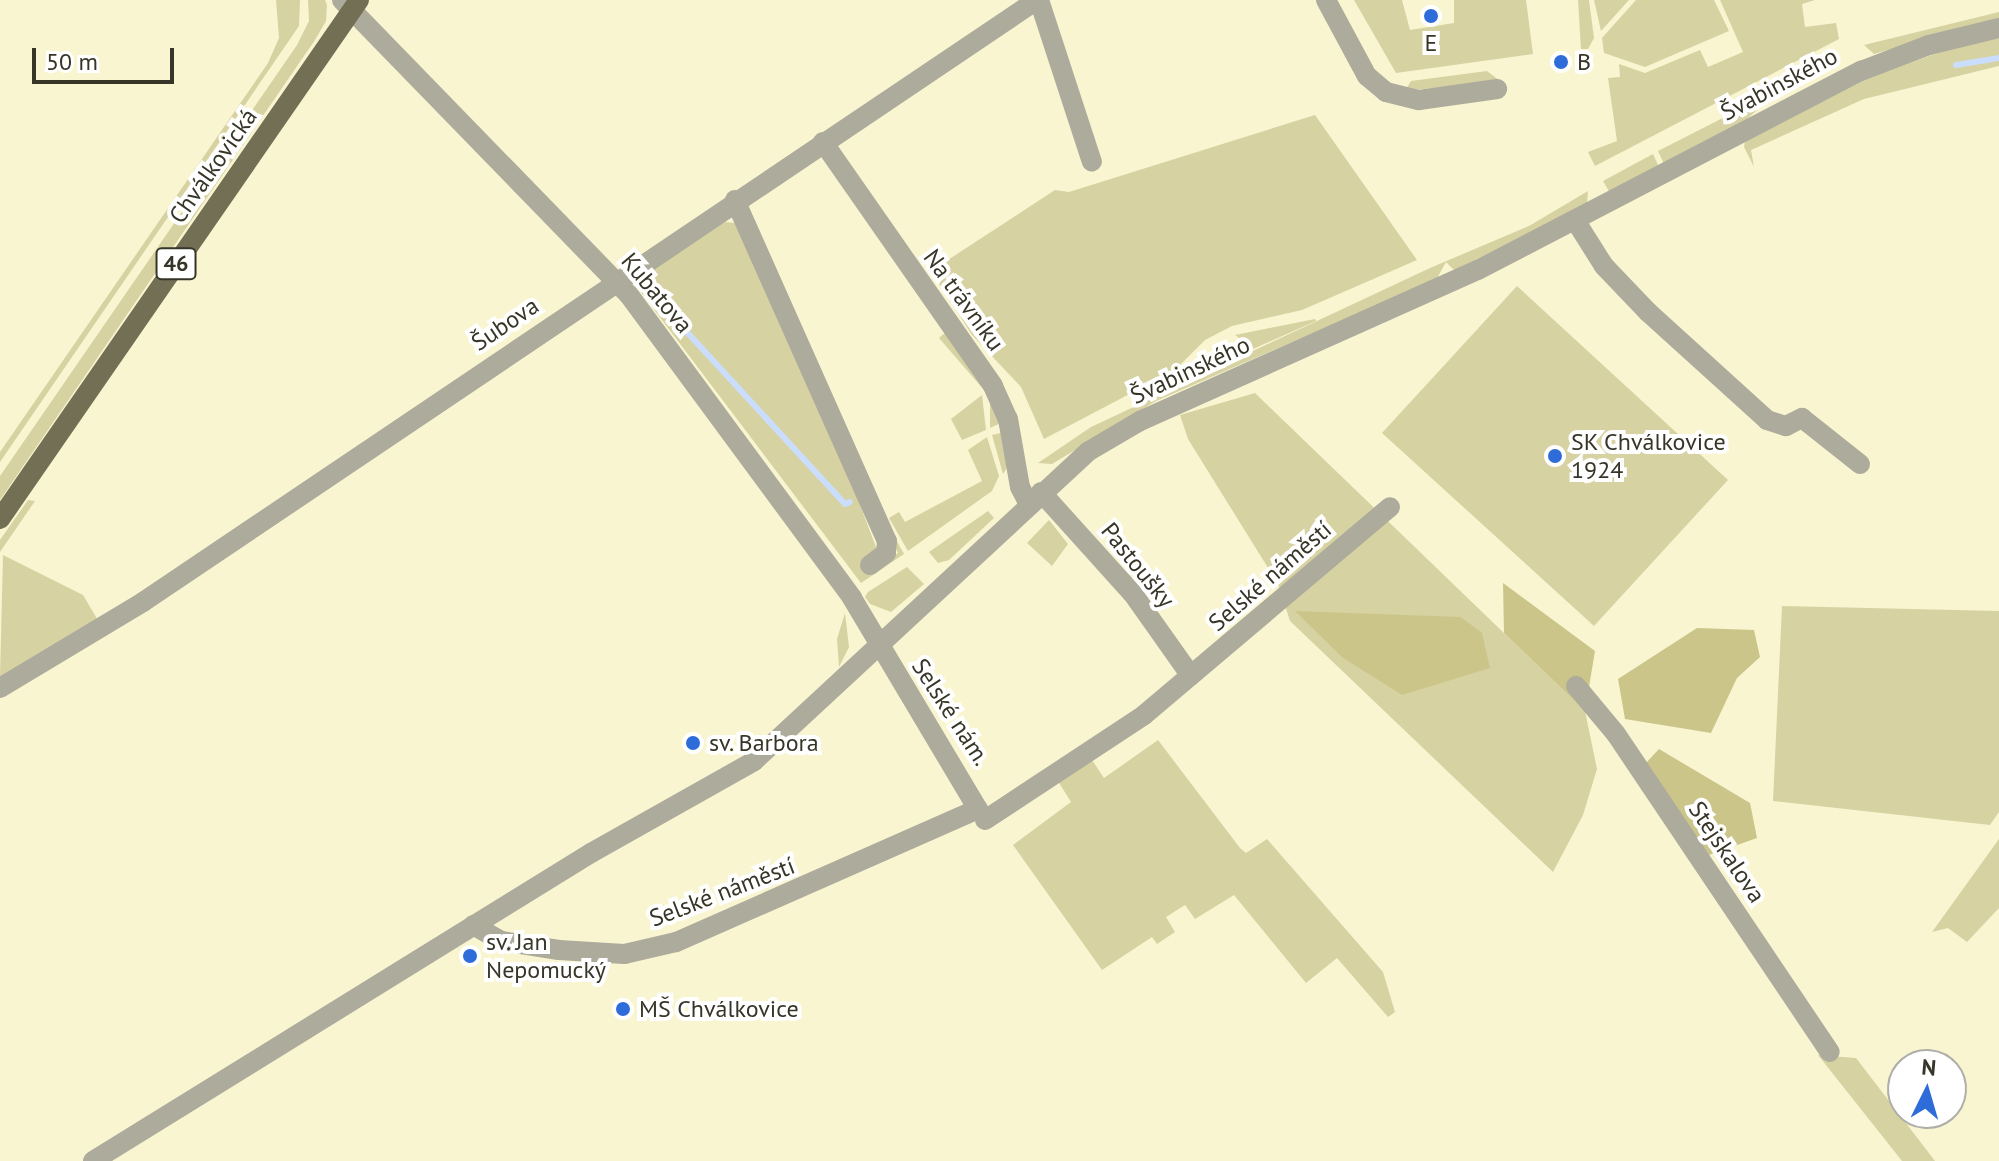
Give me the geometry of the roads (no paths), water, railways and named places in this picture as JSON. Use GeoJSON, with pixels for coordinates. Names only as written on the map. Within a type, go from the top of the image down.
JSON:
{"type":"FeatureCollection","features":[{"type":"Feature","properties":{"kind":"main road","name":"Chválkovická"},"geometry":{"type":"LineString","coordinates":[[0,519],[351,3]]}},
{"type":"Feature","properties":{"kind":"street","name":"Šubova"},"geometry":{"type":"LineString","coordinates":[[0,688],[143,602],[614,280],[1038,0]]}},
{"type":"Feature","properties":{"kind":"street"},"geometry":{"type":"LineString","coordinates":[[1038,0],[1092,162]]}},
{"type":"Feature","properties":{"kind":"street"},"geometry":{"type":"LineString","coordinates":[[1326,0],[1367,76],[1386,92],[1419,100],[1497,89]]}},
{"type":"Feature","properties":{"kind":"street","name":"Kubatova"},"geometry":{"type":"LineString","coordinates":[[351,3],[371,35],[614,280],[762,470],[852,598],[878,645]]}},
{"type":"Feature","properties":{"kind":"street","name":"Švabinského"},"geometry":{"type":"LineString","coordinates":[[878,645],[1034,498],[1089,451],[1140,421],[1478,270],[1861,71],[1971,33],[1999,28]]}},
{"type":"Feature","properties":{"kind":"street","name":"Na trávníku"},"geometry":{"type":"LineString","coordinates":[[823,142],[993,386],[1008,419],[1020,487],[1034,498]]}},
{"type":"Feature","properties":{"kind":"street"},"geometry":{"type":"LineString","coordinates":[[735,200],[887,541],[886,553],[870,565]]}},
{"type":"Feature","properties":{"kind":"street"},"geometry":{"type":"LineString","coordinates":[[1575,220],[1604,266],[1648,312],[1767,420],[1786,426],[1802,418],[1860,464]]}},
{"type":"Feature","properties":{"kind":"street","name":"Pastoušky"},"geometry":{"type":"LineString","coordinates":[[1034,498],[1133,594],[1191,676]]}},
{"type":"Feature","properties":{"kind":"street","name":"Selské náměstí"},"geometry":{"type":"LineString","coordinates":[[473,925],[501,941],[559,950],[624,954],[676,942],[982,814],[1144,715],[1390,507]]}},
{"type":"Feature","properties":{"kind":"street"},"geometry":{"type":"LineString","coordinates":[[93,1161],[473,925],[754,761],[878,645]]}},
{"type":"Feature","properties":{"kind":"street","name":"Selské nám."},"geometry":{"type":"LineString","coordinates":[[878,645],[982,814]]}},
{"type":"Feature","properties":{"kind":"street","name":"Stejskalova"},"geometry":{"type":"LineString","coordinates":[[1576,686],[1616,734],[1830,1052]]}},
{"type":"Feature","properties":{"kind":"waterway"},"geometry":{"type":"LineString","coordinates":[[1956,65],[1999,58]]}},
{"type":"Feature","properties":{"kind":"waterway"},"geometry":{"type":"LineString","coordinates":[[639,280],[845,504],[850,502]]}},
{"type":"Feature","properties":{"kind":"place","name":"E"},"geometry":{"type":"Point","coordinates":[1431,16]}},
{"type":"Feature","properties":{"kind":"place","name":"B"},"geometry":{"type":"Point","coordinates":[1561,62]}},
{"type":"Feature","properties":{"kind":"place","name":"SK Chválkovice 1924"},"geometry":{"type":"Point","coordinates":[1555,456]}},
{"type":"Feature","properties":{"kind":"place","name":"sv. Barbora"},"geometry":{"type":"Point","coordinates":[693,743]}},
{"type":"Feature","properties":{"kind":"place","name":"sv. Jan Nepomucký"},"geometry":{"type":"Point","coordinates":[470,956]}},
{"type":"Feature","properties":{"kind":"place","name":"MŠ Chválkovice"},"geometry":{"type":"Point","coordinates":[623,1009]}}]}
